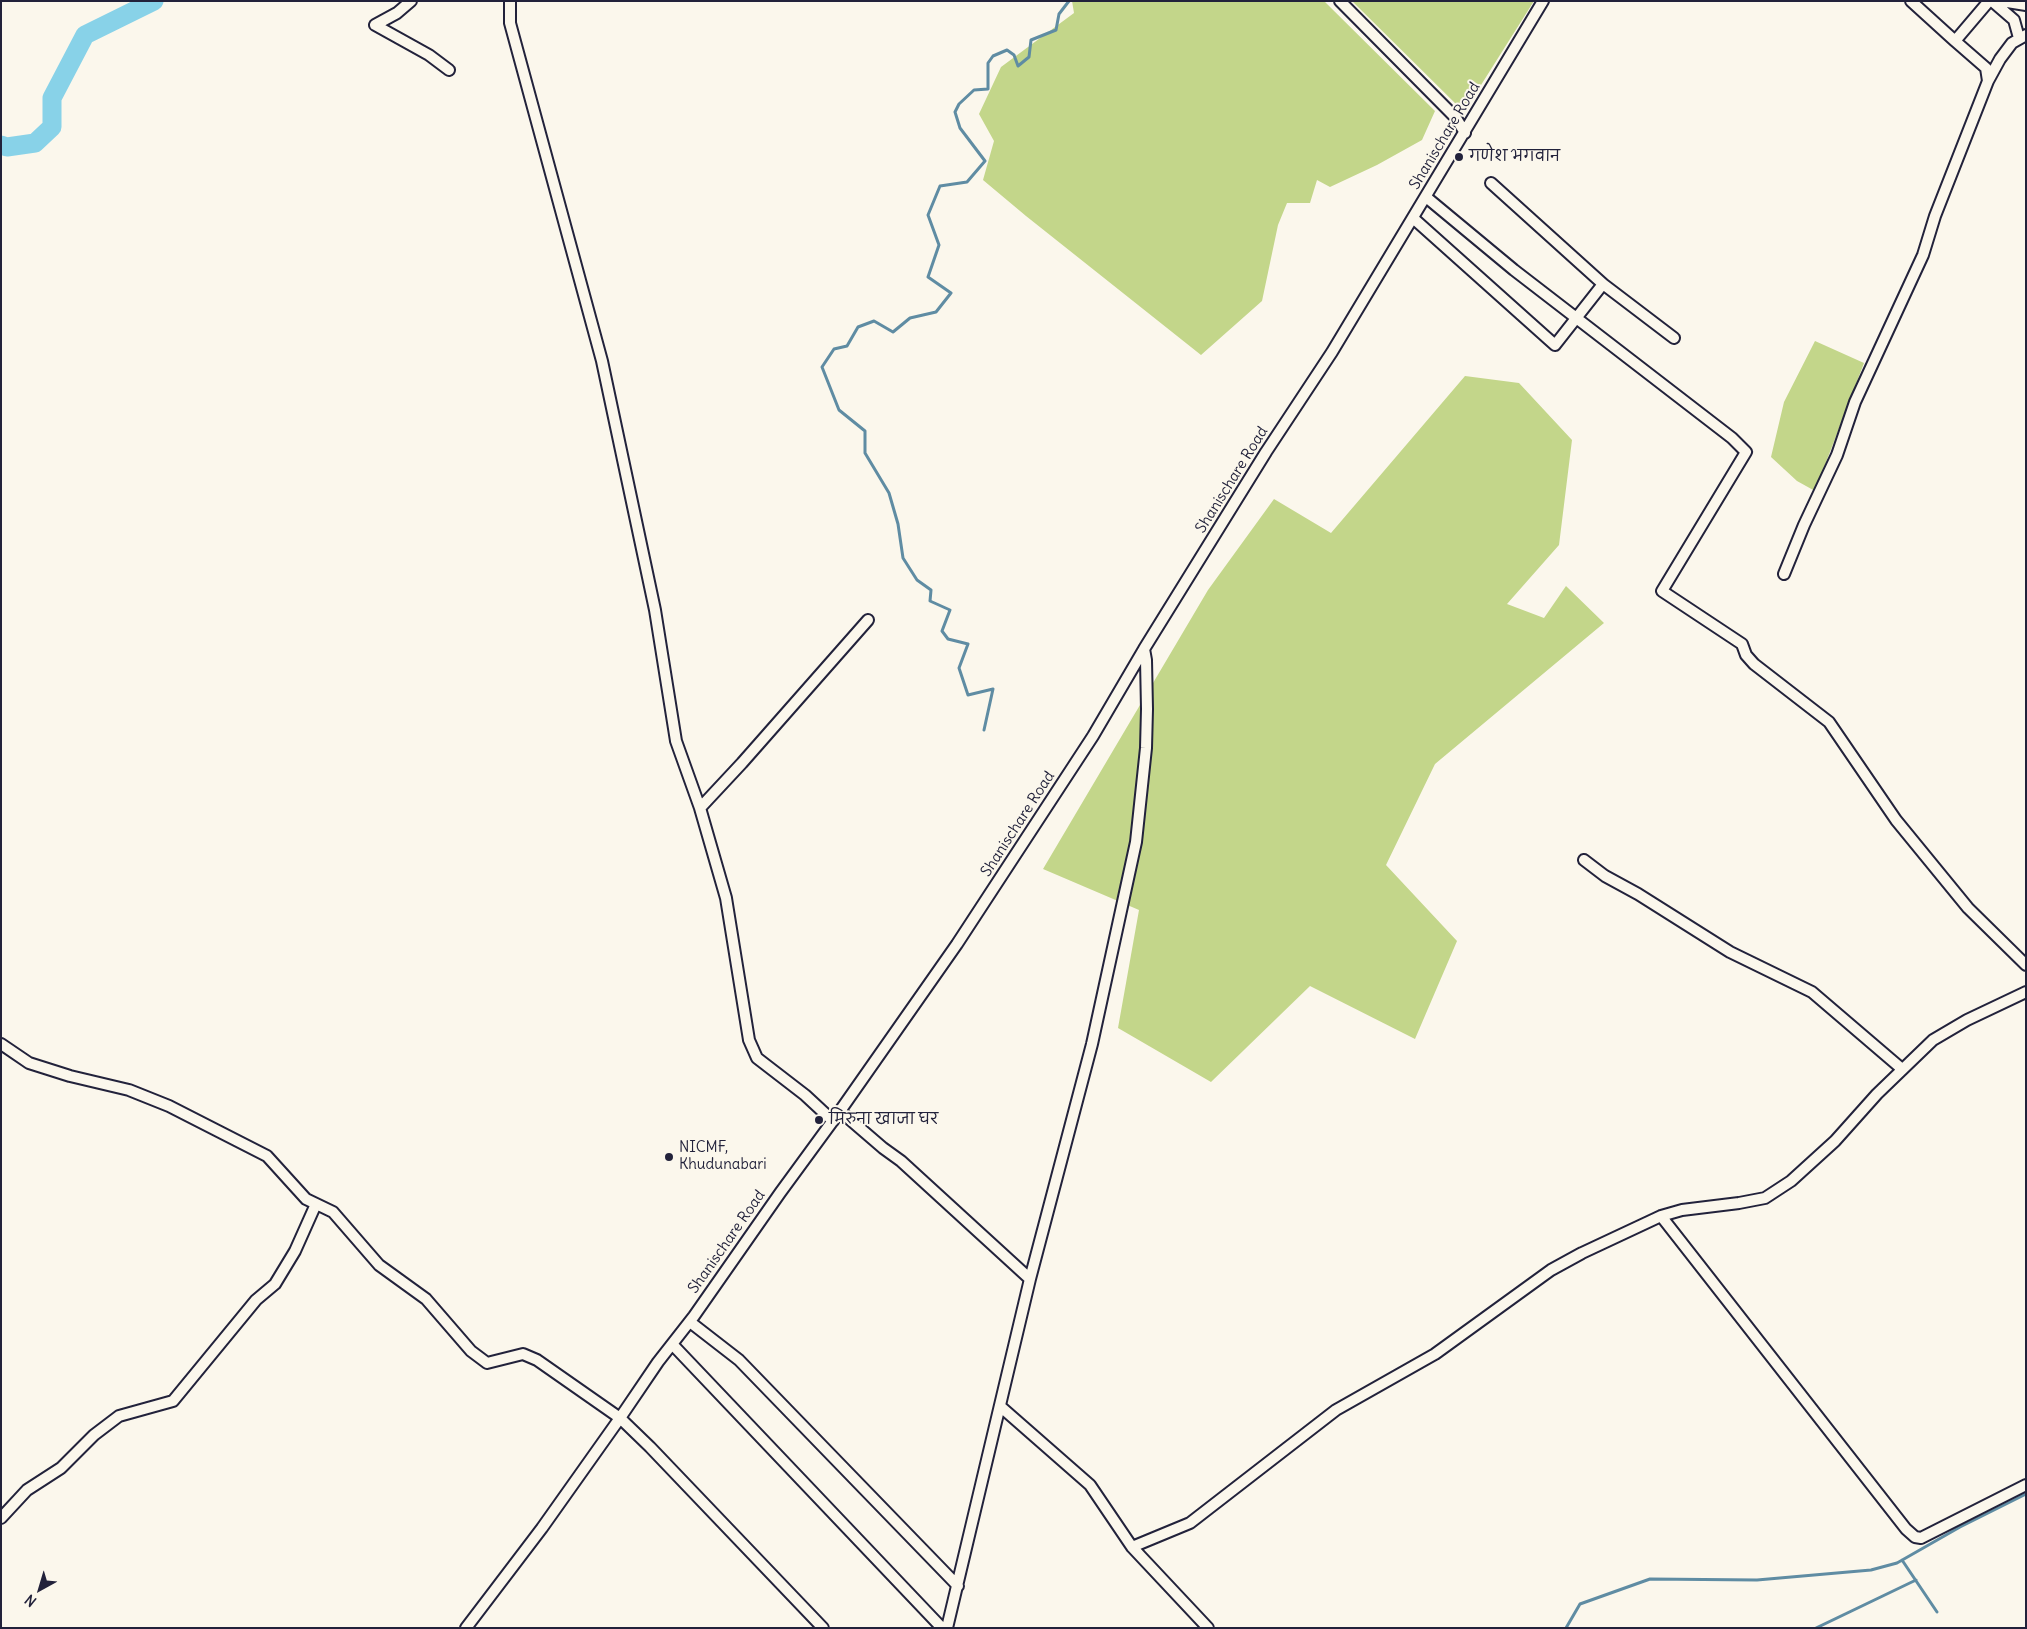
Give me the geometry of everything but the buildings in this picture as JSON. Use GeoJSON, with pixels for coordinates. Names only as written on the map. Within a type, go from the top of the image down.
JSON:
{"type":"FeatureCollection","features":[{"type":"Feature","properties":{"kind":"street"},"geometry":{"type":"LineString","coordinates":[[410,1],[397,13],[375,25],[429,55],[449,70]]}},
{"type":"Feature","properties":{"kind":"street"},"geometry":{"type":"LineString","coordinates":[[510,1],[510,24],[602,361],[655,610],[676,741],[700,808],[726,898],[749,1040],[757,1058],[805,1095],[833,1121]]}},
{"type":"Feature","properties":{"kind":"street"},"geometry":{"type":"LineString","coordinates":[[1340,1],[1456,118],[1465,133]]}},
{"type":"Feature","properties":{"kind":"street","name":"Shanischare Road"},"geometry":{"type":"LineString","coordinates":[[466,1628],[542,1528],[658,1362],[690,1322],[957,944],[1093,736],[1144,649],[1266,452],[1332,352],[1544,1]]}},
{"type":"Feature","properties":{"kind":"street"},"geometry":{"type":"LineString","coordinates":[[1911,1],[1986,68],[1988,81]]}},
{"type":"Feature","properties":{"kind":"street"},"geometry":{"type":"LineString","coordinates":[[1784,574],[1804,525],[1837,455],[1855,402],[1923,255],[1935,216],[1988,81],[2000,59],[2012,43],[2022,36],[2014,20],[1991,1],[1955,41]]}},
{"type":"Feature","properties":{"kind":"street"},"geometry":{"type":"LineString","coordinates":[[2001,1],[2026,5]]}},
{"type":"Feature","properties":{"kind":"street"},"geometry":{"type":"LineString","coordinates":[[1490,183],[1603,284],[1674,338]]}},
{"type":"Feature","properties":{"kind":"street"},"geometry":{"type":"LineString","coordinates":[[1426,197],[1576,318],[1732,438],[1746,452],[1662,592],[1742,644],[1746,655],[1754,664],[1829,722],[1896,820],[1968,908],[2026,965]]}},
{"type":"Feature","properties":{"kind":"street"},"geometry":{"type":"LineString","coordinates":[[1413,218],[1555,345],[1603,284]]}},
{"type":"Feature","properties":{"kind":"street"},"geometry":{"type":"LineString","coordinates":[[700,808],[868,620]]}},
{"type":"Feature","properties":{"kind":"street"},"geometry":{"type":"LineString","coordinates":[[947,1628],[1030,1279],[1096,1028],[1136,842],[1146,748],[1146,660],[1144,649]]}},
{"type":"Feature","properties":{"kind":"street"},"geometry":{"type":"LineString","coordinates":[[1584,860],[1605,876],[1638,894],[1730,952],[1812,992],[1902,1069]]}},
{"type":"Feature","properties":{"kind":"street"},"geometry":{"type":"LineString","coordinates":[[1132,1546],[1190,1524],[1336,1410],[1435,1354],[1551,1270],[1582,1253],[1661,1216],[1682,1210],[1765,1198],[1791,1181],[1835,1141],[1877,1094],[1933,1040],[1967,1020],[2026,992]]}},
{"type":"Feature","properties":{"kind":"street"},"geometry":{"type":"LineString","coordinates":[[1,1044],[29,1063],[70,1076],[129,1090],[169,1106],[266,1156],[306,1199],[334,1212],[379,1265],[426,1300],[472,1351],[487,1363],[523,1354],[537,1360],[620,1418],[823,1628]]}},
{"type":"Feature","properties":{"kind":"street"},"geometry":{"type":"LineString","coordinates":[[840,1111],[883,1148],[901,1160],[1030,1279]]}},
{"type":"Feature","properties":{"kind":"street"},"geometry":{"type":"LineString","coordinates":[[1,1518],[26,1490],[61,1468],[94,1435],[119,1416],[173,1401],[256,1300],[276,1284],[295,1251],[316,1204]]}},
{"type":"Feature","properties":{"kind":"street"},"geometry":{"type":"LineString","coordinates":[[1661,1216],[1906,1529],[1915,1537],[1921,1538],[2026,1485]]}},
{"type":"Feature","properties":{"kind":"street"},"geometry":{"type":"LineString","coordinates":[[690,1322],[739,1360],[958,1586]]}},
{"type":"Feature","properties":{"kind":"street"},"geometry":{"type":"LineString","coordinates":[[672,1344],[942,1628]]}},
{"type":"Feature","properties":{"kind":"street"},"geometry":{"type":"LineString","coordinates":[[1001,1407],[1090,1485],[1132,1546],[1208,1628]]}},
{"type":"Feature","properties":{"kind":"green space"},"geometry":{"type":"Polygon","coordinates":[[[1072,1],[1324,1],[1435,111],[1422,140],[1377,165],[1330,187],[1317,180],[1310,203],[1287,203],[1278,225],[1262,301],[1201,355],[983,180],[994,141],[979,114],[1001,67],[1074,13],[1072,1]]]}},
{"type":"Feature","properties":{"kind":"green space"},"geometry":{"type":"Polygon","coordinates":[[[1352,1],[1534,1],[1464,112],[1352,1]]]}},
{"type":"Feature","properties":{"kind":"green space"},"geometry":{"type":"Polygon","coordinates":[[[1815,341],[1864,363],[1815,491],[1797,481],[1771,457],[1784,402],[1815,341]]]}},
{"type":"Feature","properties":{"kind":"green space"},"geometry":{"type":"Polygon","coordinates":[[[1465,376],[1519,383],[1572,440],[1559,545],[1507,604],[1544,618],[1566,586],[1604,623],[1435,764],[1386,865],[1457,941],[1415,1039],[1310,986],[1211,1082],[1118,1028],[1139,910],[1043,869],[1208,590],[1274,499],[1331,533],[1465,376]]]}},
{"type":"Feature","properties":{"kind":"waterway"},"geometry":{"type":"LineString","coordinates":[[1,145],[7,147],[35,143],[52,127],[52,98],[85,35],[154,1]]}},
{"type":"Feature","properties":{"kind":"waterway"},"geometry":{"type":"LineString","coordinates":[[984,730],[993,689],[968,695],[959,668],[968,644],[948,639],[942,631],[950,610],[930,601],[931,590],[917,580],[903,558],[898,524],[889,493],[865,453],[865,431],[839,410],[822,367],[834,349],[847,346],[858,327],[874,321],[893,332],[910,318],[936,312],[951,293],[928,277],[939,245],[928,215],[940,186],[967,182],[985,161],[960,128],[955,112],[959,104],[974,90],[988,89],[988,63],[993,56],[1007,50],[1014,55],[1018,66],[1029,57],[1031,40],[1056,30],[1059,14],[1069,1]]}},
{"type":"Feature","properties":{"kind":"waterway"},"geometry":{"type":"LineString","coordinates":[[1566,1628],[1580,1604],[1650,1579],[1757,1580],[1871,1570],[1897,1563],[1960,1527],[2026,1494]]}},
{"type":"Feature","properties":{"kind":"waterway"},"geometry":{"type":"LineString","coordinates":[[1902,1560],[1937,1612]]}},
{"type":"Feature","properties":{"kind":"waterway"},"geometry":{"type":"LineString","coordinates":[[1816,1628],[1916,1580]]}},
{"type":"Feature","properties":{"kind":"place","name":"गणेश भगवान"},"geometry":{"type":"Point","coordinates":[1459,157]}},
{"type":"Feature","properties":{"kind":"place","name":"मिरुना खाजा घर"},"geometry":{"type":"Point","coordinates":[819,1120]}},
{"type":"Feature","properties":{"kind":"place","name":"NICMF, Khudunabari"},"geometry":{"type":"Point","coordinates":[669,1157]}}]}
